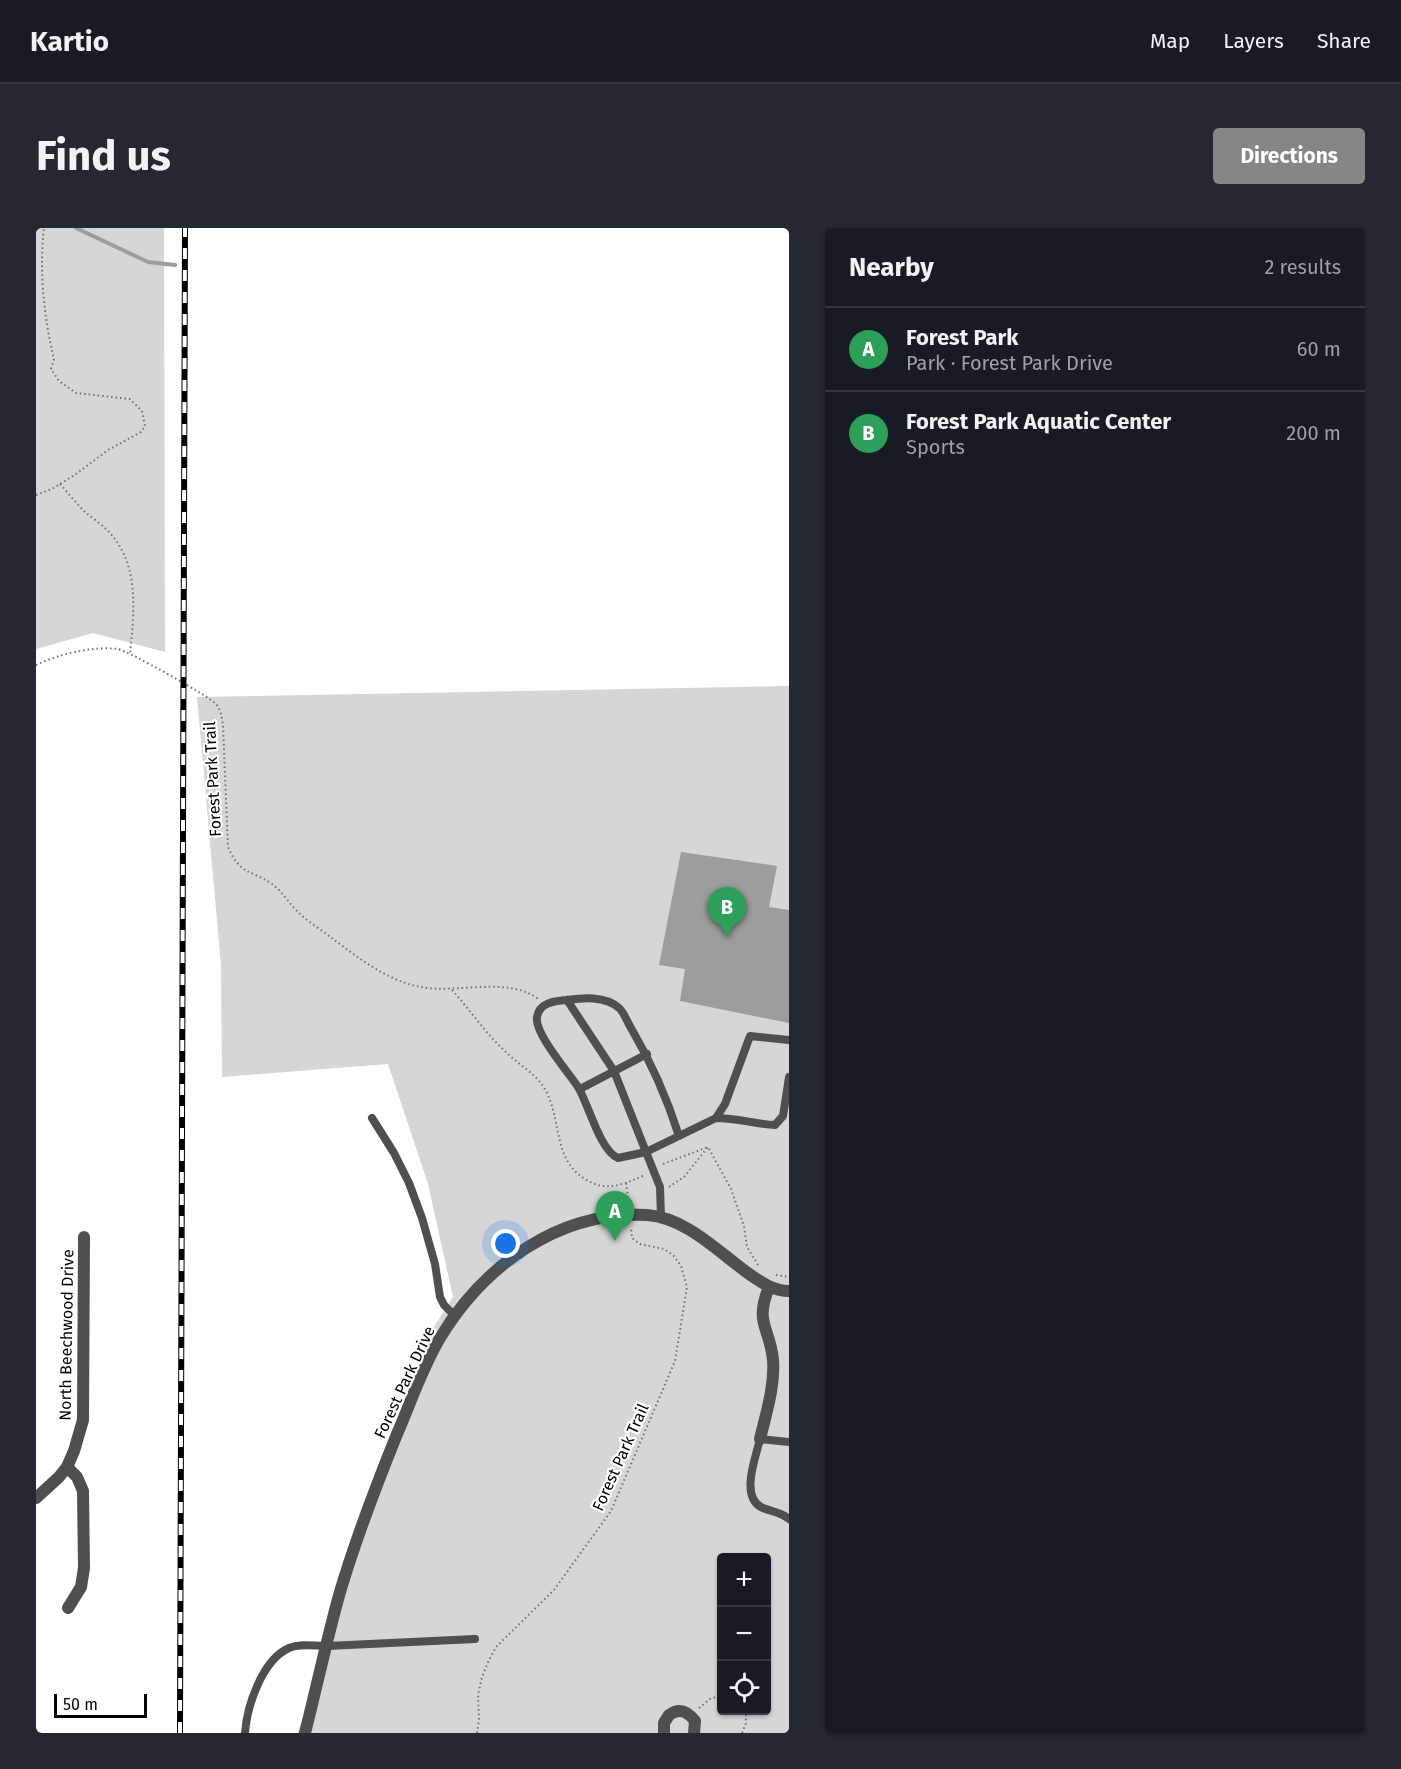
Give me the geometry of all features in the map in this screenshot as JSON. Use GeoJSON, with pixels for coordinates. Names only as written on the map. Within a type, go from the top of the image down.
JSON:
{"type":"FeatureCollection","features":[{"type":"Feature","properties":{"kind":"street","name":"Forest Park Drive"},"geometry":{"type":"LineString","coordinates":[[305,1733],[348,1565],[383,1469],[439,1340],[455,1316],[490,1275],[526,1248],[576,1223],[614,1215],[630,1215],[661,1217],[703,1239],[769,1287],[789,1291]]}},
{"type":"Feature","properties":{"kind":"street","name":"North Beechwood Drive"},"geometry":{"type":"LineString","coordinates":[[67,1467],[74,1451],[82,1420],[84,1237]]}},
{"type":"Feature","properties":{"kind":"street"},"geometry":{"type":"LineString","coordinates":[[760,1439],[773,1371],[771,1348],[762,1316],[769,1287]]}},
{"type":"Feature","properties":{"kind":"street"},"geometry":{"type":"LineString","coordinates":[[36,1498],[67,1467],[77,1477],[83,1491],[84,1568],[81,1587],[68,1608]]}},
{"type":"Feature","properties":{"kind":"street"},"geometry":{"type":"LineString","coordinates":[[664,1733],[664,1723],[669,1715],[682,1711],[695,1721],[694,1733]]}},
{"type":"Feature","properties":{"kind":"lane"},"geometry":{"type":"LineString","coordinates":[[679,1136],[647,1054],[619,1008],[604,1000],[588,998],[553,1001],[545,1005],[537,1015],[537,1024],[580,1089],[608,1151],[618,1158],[646,1152],[679,1136],[716,1118],[734,1118],[775,1125],[783,1116],[789,1077]]}},
{"type":"Feature","properties":{"kind":"lane"},"geometry":{"type":"LineString","coordinates":[[567,1000],[614,1071],[660,1187],[661,1217]]}},
{"type":"Feature","properties":{"kind":"lane"},"geometry":{"type":"LineString","coordinates":[[716,1118],[725,1104],[750,1036],[789,1040]]}},
{"type":"Feature","properties":{"kind":"lane"},"geometry":{"type":"LineString","coordinates":[[580,1089],[647,1054]]}},
{"type":"Feature","properties":{"kind":"lane"},"geometry":{"type":"LineString","coordinates":[[372,1118],[394,1153],[409,1184],[422,1218],[435,1264],[440,1297],[444,1305],[455,1316]]}},
{"type":"Feature","properties":{"kind":"lane"},"geometry":{"type":"LineString","coordinates":[[789,1442],[760,1439],[752,1475],[752,1498],[762,1508],[782,1513],[789,1519]]}},
{"type":"Feature","properties":{"kind":"lane"},"geometry":{"type":"LineString","coordinates":[[245,1733],[257,1683],[287,1649],[303,1645],[327,1646],[475,1639]]}},
{"type":"Feature","properties":{"kind":"path"},"geometry":{"type":"LineString","coordinates":[[36,495],[60,484],[108,450],[141,432],[145,422],[142,411],[130,399],[76,393],[55,377],[51,369],[54,360],[44,296],[41,252],[44,228]]}},
{"type":"Feature","properties":{"kind":"path"},"geometry":{"type":"LineString","coordinates":[[60,484],[85,511],[110,532],[124,552],[132,578],[135,607],[130,654]]}},
{"type":"Feature","properties":{"kind":"path","name":"Forest Park Trail"},"geometry":{"type":"LineString","coordinates":[[36,665],[54,657],[84,651],[119,649],[215,703],[221,713],[228,847],[235,862],[245,871],[273,885],[301,915],[395,979],[422,987],[452,990],[480,987],[507,988],[524,991],[539,1000]]}},
{"type":"Feature","properties":{"kind":"path"},"geometry":{"type":"LineString","coordinates":[[452,990],[505,1052],[542,1085],[550,1101],[565,1159],[570,1168],[586,1181],[600,1187],[626,1183],[662,1164],[708,1147]]}},
{"type":"Feature","properties":{"kind":"path"},"geometry":{"type":"LineString","coordinates":[[660,1187],[670,1187],[684,1177],[708,1147]]}},
{"type":"Feature","properties":{"kind":"path"},"geometry":{"type":"LineString","coordinates":[[708,1147],[732,1189],[744,1226],[747,1247],[759,1265]]}},
{"type":"Feature","properties":{"kind":"path","name":"Forest Park Trail"},"geometry":{"type":"LineString","coordinates":[[477,1733],[480,1720],[478,1695],[489,1660],[496,1647],[554,1590],[611,1511],[675,1361],[687,1287],[681,1266],[673,1255],[664,1249],[640,1244],[632,1238],[626,1183]]}},
{"type":"Feature","properties":{"kind":"path"},"geometry":{"type":"LineString","coordinates":[[767,1271],[789,1277]]}},
{"type":"Feature","properties":{"kind":"path"},"geometry":{"type":"LineString","coordinates":[[699,1708],[717,1697]]}},
{"type":"Feature","properties":{"kind":"path"},"geometry":{"type":"LineString","coordinates":[[742,1733],[746,1715]]}},
{"type":"Feature","properties":{"kind":"shaded area"},"geometry":{"type":"Polygon","coordinates":[[[36,228],[164,228],[165,652],[93,633],[36,649],[36,228]]]}},
{"type":"Feature","properties":{"kind":"shaded area"},"geometry":{"type":"Polygon","coordinates":[[[789,686],[789,1733],[298,1733],[425,1341],[453,1297],[428,1184],[388,1064],[222,1077],[221,965],[197,697],[789,686]]]}},
{"type":"Feature","properties":{"kind":"shaded area"},"geometry":{"type":"Polygon","coordinates":[[[681,852],[777,866],[769,907],[789,910],[789,1023],[680,1001],[685,969],[659,965],[681,852]]]}},
{"type":"Feature","properties":{"kind":"waterway"},"geometry":{"type":"LineString","coordinates":[[76,228],[148,262],[175,265]]}},
{"type":"Feature","properties":{"kind":"railway"},"geometry":{"type":"LineString","coordinates":[[180,1733],[185,228]]}},
{"type":"Feature","properties":{"kind":"place","name":"Forest Park Aquatic Center"},"geometry":{"type":"Point","coordinates":[727,937]}},
{"type":"Feature","properties":{"kind":"place","name":"Forest Park"},"geometry":{"type":"Point","coordinates":[615,1241]}}]}
